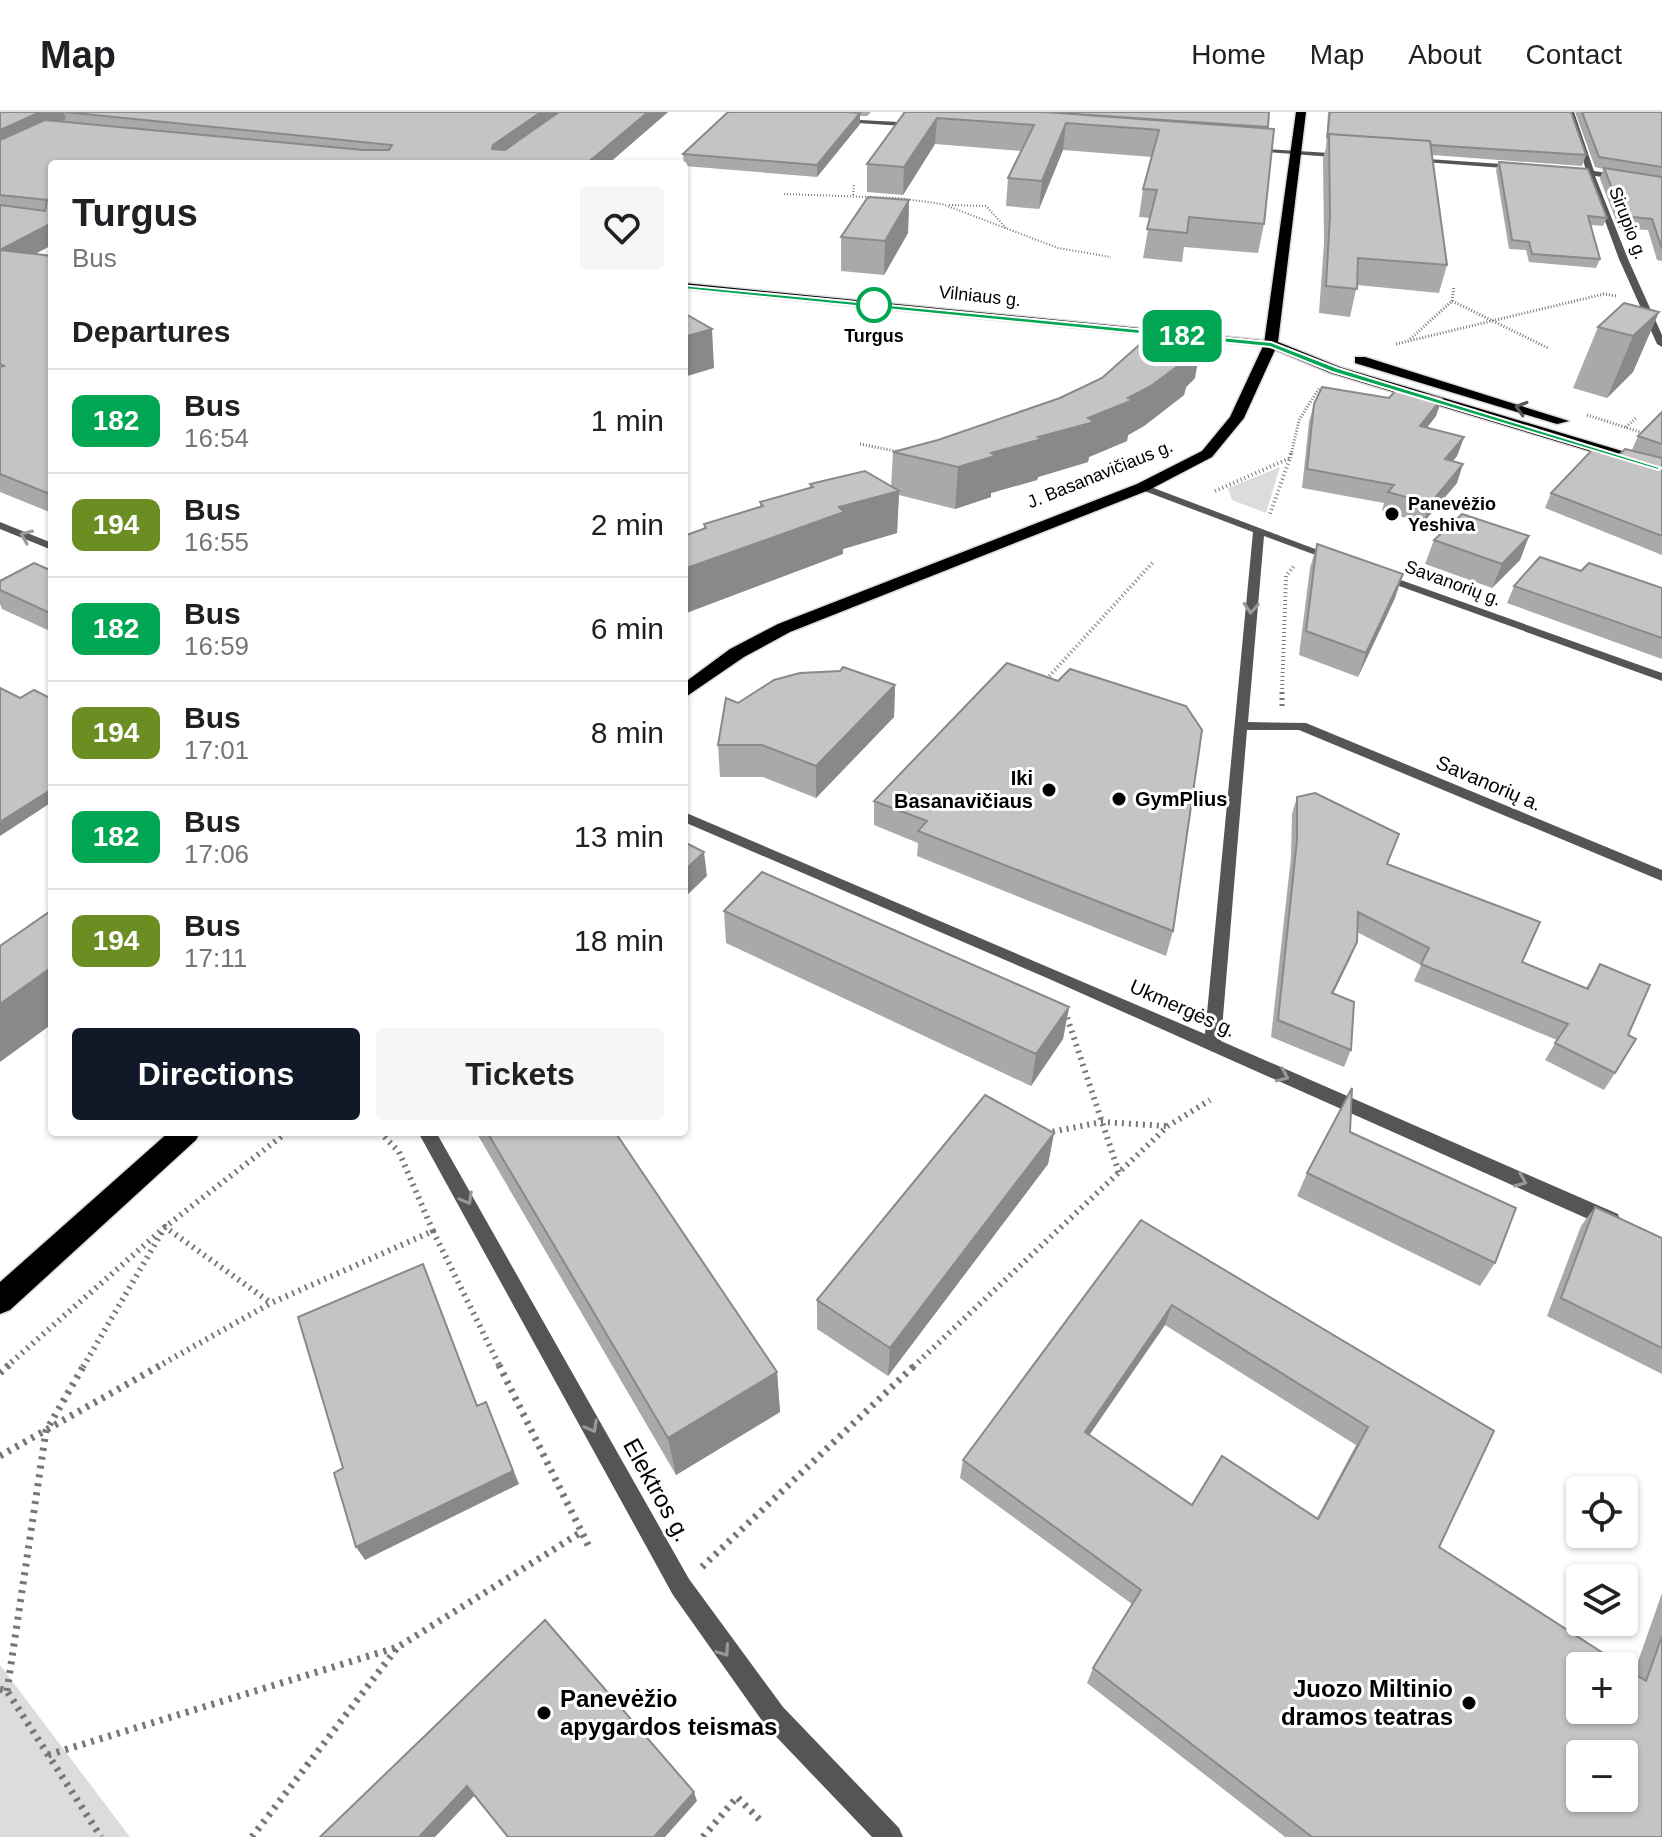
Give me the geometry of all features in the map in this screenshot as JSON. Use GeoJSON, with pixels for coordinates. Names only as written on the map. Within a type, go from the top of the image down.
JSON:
{"type":"FeatureCollection","features":[{"type":"Feature","properties":{"kind":"highway","name":"J. Basanavičiaus g."},"geometry":{"type":"LineString","coordinates":[[688,689],[737,653],[784,628],[1143,487],[1188,466],[1223,438],[1237,418],[1271,344],[1301,112]]}},
{"type":"Feature","properties":{"kind":"highway","name":"Vilniaus g."},"geometry":{"type":"LineString","coordinates":[[1271,344],[1317,349],[1353,358],[1662,454]]}},
{"type":"Feature","properties":{"kind":"highway","name":"Vilniaus g."},"geometry":{"type":"LineString","coordinates":[[1271,344],[1335,370],[1662,468]]}},
{"type":"Feature","properties":{"kind":"highway"},"geometry":{"type":"LineString","coordinates":[[0,1301],[183,1136]]}},
{"type":"Feature","properties":{"kind":"main road","name":"Vilniaus g."},"geometry":{"type":"LineString","coordinates":[[688,286],[1271,344]]}},
{"type":"Feature","properties":{"kind":"street","name":"Sirupio g."},"geometry":{"type":"LineString","coordinates":[[1571,112],[1639,298],[1662,344]]}},
{"type":"Feature","properties":{"kind":"street"},"geometry":{"type":"LineString","coordinates":[[834,119],[929,126]]}},
{"type":"Feature","properties":{"kind":"street"},"geometry":{"type":"LineString","coordinates":[[1239,148],[1359,157]]}},
{"type":"Feature","properties":{"kind":"street"},"geometry":{"type":"LineString","coordinates":[[1405,160],[1529,168]]}},
{"type":"Feature","properties":{"kind":"street"},"geometry":{"type":"LineString","coordinates":[[1560,170],[1662,183]]}},
{"type":"Feature","properties":{"kind":"street"},"geometry":{"type":"LineString","coordinates":[[1143,487],[1346,563]]}},
{"type":"Feature","properties":{"kind":"street"},"geometry":{"type":"LineString","coordinates":[[0,525],[48,545]]}},
{"type":"Feature","properties":{"kind":"street"},"geometry":{"type":"LineString","coordinates":[[1212,1045],[1259,531]]}},
{"type":"Feature","properties":{"kind":"street","name":"Savanorių g."},"geometry":{"type":"LineString","coordinates":[[1373,573],[1662,677]]}},
{"type":"Feature","properties":{"kind":"street","name":"Savanorių a."},"geometry":{"type":"LineString","coordinates":[[1243,726],[1301,726],[1662,876]]}},
{"type":"Feature","properties":{"kind":"street","name":"Ukmergės g."},"geometry":{"type":"LineString","coordinates":[[688,819],[1053,974],[1623,1225]]}},
{"type":"Feature","properties":{"kind":"street","name":"Elektros g."},"geometry":{"type":"LineString","coordinates":[[429,1136],[681,1587],[774,1716],[890,1837]]}},
{"type":"Feature","properties":{"kind":"path"},"geometry":{"type":"LineString","coordinates":[[853,195],[854,185]]}},
{"type":"Feature","properties":{"kind":"path"},"geometry":{"type":"LineString","coordinates":[[784,194],[853,195],[986,206],[1006,229]]}},
{"type":"Feature","properties":{"kind":"path"},"geometry":{"type":"LineString","coordinates":[[942,204],[1058,248],[1111,257]]}},
{"type":"Feature","properties":{"kind":"path"},"geometry":{"type":"LineString","coordinates":[[1408,341],[1452,301],[1454,286]]}},
{"type":"Feature","properties":{"kind":"path"},"geometry":{"type":"LineString","coordinates":[[1353,358],[1364,352],[1604,294],[1639,298]]}},
{"type":"Feature","properties":{"kind":"path"},"geometry":{"type":"LineString","coordinates":[[1452,301],[1548,348]]}},
{"type":"Feature","properties":{"kind":"path"},"geometry":{"type":"LineString","coordinates":[[1269,517],[1274,495],[1290,458],[1295,424],[1304,406],[1335,370]]}},
{"type":"Feature","properties":{"kind":"path"},"geometry":{"type":"LineString","coordinates":[[1625,427],[1636,418]]}},
{"type":"Feature","properties":{"kind":"path"},"geometry":{"type":"LineString","coordinates":[[860,444],[905,453]]}},
{"type":"Feature","properties":{"kind":"path"},"geometry":{"type":"LineString","coordinates":[[1189,504],[1290,458]]}},
{"type":"Feature","properties":{"kind":"path"},"geometry":{"type":"LineString","coordinates":[[1042,686],[1154,561]]}},
{"type":"Feature","properties":{"kind":"path"},"geometry":{"type":"LineString","coordinates":[[1284,725],[1286,576],[1299,563]]}},
{"type":"Feature","properties":{"kind":"path"},"geometry":{"type":"LineString","coordinates":[[1053,974],[1119,1173]]}},
{"type":"Feature","properties":{"kind":"path"},"geometry":{"type":"LineString","coordinates":[[681,1587],[1168,1126],[1210,1100]]}},
{"type":"Feature","properties":{"kind":"path"},"geometry":{"type":"LineString","coordinates":[[1034,1136],[1102,1122],[1168,1126]]}},
{"type":"Feature","properties":{"kind":"path"},"geometry":{"type":"LineString","coordinates":[[0,1373],[165,1227],[282,1136]]}},
{"type":"Feature","properties":{"kind":"path"},"geometry":{"type":"LineString","coordinates":[[384,1136],[399,1152],[433,1231],[589,1547]]}},
{"type":"Feature","properties":{"kind":"path"},"geometry":{"type":"LineString","coordinates":[[165,1227],[271,1303]]}},
{"type":"Feature","properties":{"kind":"path"},"geometry":{"type":"LineString","coordinates":[[101,1837],[3,1690],[46,1431],[165,1227]]}},
{"type":"Feature","properties":{"kind":"path"},"geometry":{"type":"LineString","coordinates":[[0,1456],[271,1303],[433,1231]]}},
{"type":"Feature","properties":{"kind":"path"},"geometry":{"type":"LineString","coordinates":[[48,1755],[398,1647],[583,1531]]}},
{"type":"Feature","properties":{"kind":"path"},"geometry":{"type":"LineString","coordinates":[[252,1837],[398,1647]]}},
{"type":"Feature","properties":{"kind":"path"},"geometry":{"type":"LineString","coordinates":[[703,1837],[737,1797],[761,1821]]}},
{"type":"Feature","properties":{"kind":"shaded area"},"geometry":{"type":"Polygon","coordinates":[[[1280,467],[1266,513],[1232,500],[1228,488],[1280,467]]]}},
{"type":"Feature","properties":{"kind":"shaded area"},"geometry":{"type":"Polygon","coordinates":[[[0,1665],[130,1837],[0,1837],[0,1665]]]}},
{"type":"Feature","properties":{"kind":"building"},"geometry":{"type":"Polygon","coordinates":[[[0,112],[40,112],[0,130],[0,112]]]}},
{"type":"Feature","properties":{"kind":"building"},"geometry":{"type":"Polygon","coordinates":[[[65,112],[541,112],[493,145],[492,149],[505,150],[559,112],[648,112],[591,160],[48,160],[48,225],[0,250],[0,205],[45,211],[47,200],[0,195],[0,140],[45,120],[363,150],[389,150],[392,145],[65,112]]]}},
{"type":"Feature","properties":{"kind":"building"},"geometry":{"type":"Polygon","coordinates":[[[728,112],[860,113],[817,165],[683,154],[728,112]]]}},
{"type":"Feature","properties":{"kind":"building"},"geometry":{"type":"Polygon","coordinates":[[[905,112],[1045,112],[1274,129],[1264,224],[1189,217],[1187,233],[1147,229],[1157,190],[1143,189],[1159,130],[1066,123],[1042,181],[1008,178],[1034,125],[937,118],[904,167],[867,164],[905,112]]]}},
{"type":"Feature","properties":{"kind":"building"},"geometry":{"type":"Polygon","coordinates":[[[1045,112],[1269,112],[1268,127],[1045,112]]]}},
{"type":"Feature","properties":{"kind":"building"},"geometry":{"type":"Polygon","coordinates":[[[1330,112],[1571,112],[1586,155],[1431,145],[1430,141],[1329,134],[1327,138],[1330,112]]]}},
{"type":"Feature","properties":{"kind":"building"},"geometry":{"type":"Polygon","coordinates":[[[1582,112],[1662,112],[1662,167],[1599,157],[1582,112]]]}},
{"type":"Feature","properties":{"kind":"building"},"geometry":{"type":"Polygon","coordinates":[[[1329,134],[1430,141],[1447,265],[1358,258],[1357,289],[1326,286],[1330,216],[1329,134]]]}},
{"type":"Feature","properties":{"kind":"building"},"geometry":{"type":"Polygon","coordinates":[[[1499,162],[1588,169],[1607,218],[1588,216],[1600,259],[1532,254],[1529,242],[1512,240],[1499,162]]]}},
{"type":"Feature","properties":{"kind":"building"},"geometry":{"type":"Polygon","coordinates":[[[1604,168],[1662,177],[1662,249],[1652,219],[1623,216],[1604,168]]]}},
{"type":"Feature","properties":{"kind":"building"},"geometry":{"type":"Polygon","coordinates":[[[868,197],[909,200],[885,241],[841,237],[868,197]]]}},
{"type":"Feature","properties":{"kind":"building"},"geometry":{"type":"Polygon","coordinates":[[[0,250],[48,256],[48,493],[0,474],[0,367],[4,366],[0,364],[0,250]]]}},
{"type":"Feature","properties":{"kind":"building"},"geometry":{"type":"Polygon","coordinates":[[[1624,303],[1659,312],[1633,336],[1598,327],[1624,303]]]}},
{"type":"Feature","properties":{"kind":"building"},"geometry":{"type":"Polygon","coordinates":[[[688,315],[712,329],[688,336],[688,315]]]}},
{"type":"Feature","properties":{"kind":"building"},"geometry":{"type":"Polygon","coordinates":[[[1157,329],[1202,339],[1186,355],[1191,356],[1151,386],[1128,398],[1133,400],[1088,418],[1094,422],[1038,437],[1042,439],[991,453],[995,456],[958,467],[893,452],[938,440],[1060,398],[1102,378],[1157,329]]]}},
{"type":"Feature","properties":{"kind":"building"},"geometry":{"type":"Polygon","coordinates":[[[1322,387],[1389,398],[1398,388],[1442,398],[1420,426],[1464,437],[1445,459],[1463,464],[1430,504],[1388,492],[1394,485],[1307,469],[1314,404],[1322,387]]]}},
{"type":"Feature","properties":{"kind":"building"},"geometry":{"type":"Polygon","coordinates":[[[1662,412],[1662,444],[1638,436],[1662,412]]]}},
{"type":"Feature","properties":{"kind":"building"},"geometry":{"type":"Polygon","coordinates":[[[1625,449],[1662,458],[1662,536],[1551,493],[1592,450],[1617,457],[1625,449]]]}},
{"type":"Feature","properties":{"kind":"building"},"geometry":{"type":"Polygon","coordinates":[[[865,471],[899,491],[839,507],[844,512],[688,568],[688,535],[706,528],[704,524],[763,506],[760,502],[813,487],[810,484],[865,471]]]}},
{"type":"Feature","properties":{"kind":"building"},"geometry":{"type":"Polygon","coordinates":[[[1462,514],[1529,536],[1502,564],[1434,540],[1462,514]]]}},
{"type":"Feature","properties":{"kind":"building"},"geometry":{"type":"Polygon","coordinates":[[[1317,544],[1403,574],[1366,653],[1306,631],[1317,544]]]}},
{"type":"Feature","properties":{"kind":"building"},"geometry":{"type":"Polygon","coordinates":[[[1540,557],[1581,571],[1589,563],[1662,588],[1662,638],[1514,586],[1540,557]]]}},
{"type":"Feature","properties":{"kind":"building"},"geometry":{"type":"Polygon","coordinates":[[[34,563],[48,569],[48,612],[0,590],[0,581],[34,563]]]}},
{"type":"Feature","properties":{"kind":"building","name":"Iki Basanavičiaus"},"geometry":{"type":"Polygon","coordinates":[[[1007,663],[1058,681],[1070,669],[1186,706],[1202,730],[1173,931],[918,831],[927,821],[874,801],[1007,663]]]}},
{"type":"Feature","properties":{"kind":"building"},"geometry":{"type":"Polygon","coordinates":[[[843,667],[895,685],[816,766],[762,745],[718,745],[726,698],[738,703],[774,680],[800,673],[840,671],[843,667]]]}},
{"type":"Feature","properties":{"kind":"building"},"geometry":{"type":"Polygon","coordinates":[[[0,688],[20,698],[34,690],[48,697],[48,792],[0,822],[0,688]]]}},
{"type":"Feature","properties":{"kind":"building"},"geometry":{"type":"Polygon","coordinates":[[[1315,793],[1399,834],[1387,864],[1540,922],[1522,962],[1588,989],[1600,964],[1650,985],[1628,1035],[1636,1039],[1615,1073],[1555,1043],[1568,1024],[1421,964],[1429,948],[1358,912],[1357,942],[1332,993],[1354,1002],[1351,1050],[1278,1020],[1297,840],[1297,797],[1315,793]]]}},
{"type":"Feature","properties":{"kind":"building"},"geometry":{"type":"Polygon","coordinates":[[[688,844],[704,852],[688,867],[688,844]]]}},
{"type":"Feature","properties":{"kind":"building"},"geometry":{"type":"Polygon","coordinates":[[[762,872],[1069,1007],[1036,1054],[724,911],[762,872]]]}},
{"type":"Feature","properties":{"kind":"building"},"geometry":{"type":"Polygon","coordinates":[[[48,913],[48,970],[0,1004],[0,946],[48,913]]]}},
{"type":"Feature","properties":{"kind":"building"},"geometry":{"type":"Polygon","coordinates":[[[1352,1088],[1350,1132],[1516,1208],[1495,1263],[1307,1173],[1352,1088]]]}},
{"type":"Feature","properties":{"kind":"building"},"geometry":{"type":"Polygon","coordinates":[[[985,1095],[1054,1133],[890,1348],[817,1300],[985,1095]]]}},
{"type":"Feature","properties":{"kind":"building"},"geometry":{"type":"Polygon","coordinates":[[[489,1136],[618,1136],[777,1372],[668,1438],[489,1136]]]}},
{"type":"Feature","properties":{"kind":"building"},"geometry":{"type":"Polygon","coordinates":[[[1595,1207],[1662,1238],[1662,1348],[1561,1298],[1595,1207]]]}},
{"type":"Feature","properties":{"kind":"building"},"geometry":{"type":"Polygon","coordinates":[[[1141,1220],[1494,1431],[1439,1547],[1566,1629],[1566,1636],[1577,1636],[1601,1652],[1566,1652],[1566,1724],[1638,1724],[1638,1676],[1646,1681],[1662,1636],[1662,1837],[1312,1837],[1093,1668],[1141,1590],[963,1460],[1141,1220]],[[1172,1305],[1085,1432],[1192,1505],[1222,1456],[1318,1519],[1368,1427],[1172,1305]]]}},
{"type":"Feature","properties":{"kind":"building"},"geometry":{"type":"Polygon","coordinates":[[[423,1264],[477,1406],[486,1402],[513,1471],[356,1547],[334,1473],[343,1468],[298,1317],[423,1264]]]}},
{"type":"Feature","properties":{"kind":"building","name":"Panevėžio apygardos teismas"},"geometry":{"type":"Polygon","coordinates":[[[545,1620],[694,1792],[654,1837],[508,1837],[467,1786],[419,1837],[320,1837],[545,1620]]]}},
{"type":"Feature","properties":{"kind":"bus line","name":"182"},"geometry":{"type":"LineString","coordinates":[[688,286],[1271,344],[1335,370],[1662,468]]}},
{"type":"Feature","properties":{"kind":"place","name":"Turgus"},"geometry":{"type":"Point","coordinates":[874,305]}},
{"type":"Feature","properties":{"kind":"place","name":"Panevėžio Yeshiva"},"geometry":{"type":"Point","coordinates":[1392,514]}},
{"type":"Feature","properties":{"kind":"place","name":"Iki Basanavičiaus"},"geometry":{"type":"Point","coordinates":[1049,790]}},
{"type":"Feature","properties":{"kind":"place","name":"GymPlius"},"geometry":{"type":"Point","coordinates":[1119,799]}},
{"type":"Feature","properties":{"kind":"place","name":"Juozo Miltinio dramos teatras"},"geometry":{"type":"Point","coordinates":[1469,1703]}},
{"type":"Feature","properties":{"kind":"place","name":"Panevėžio apygardos teismas"},"geometry":{"type":"Point","coordinates":[544,1713]}}]}
